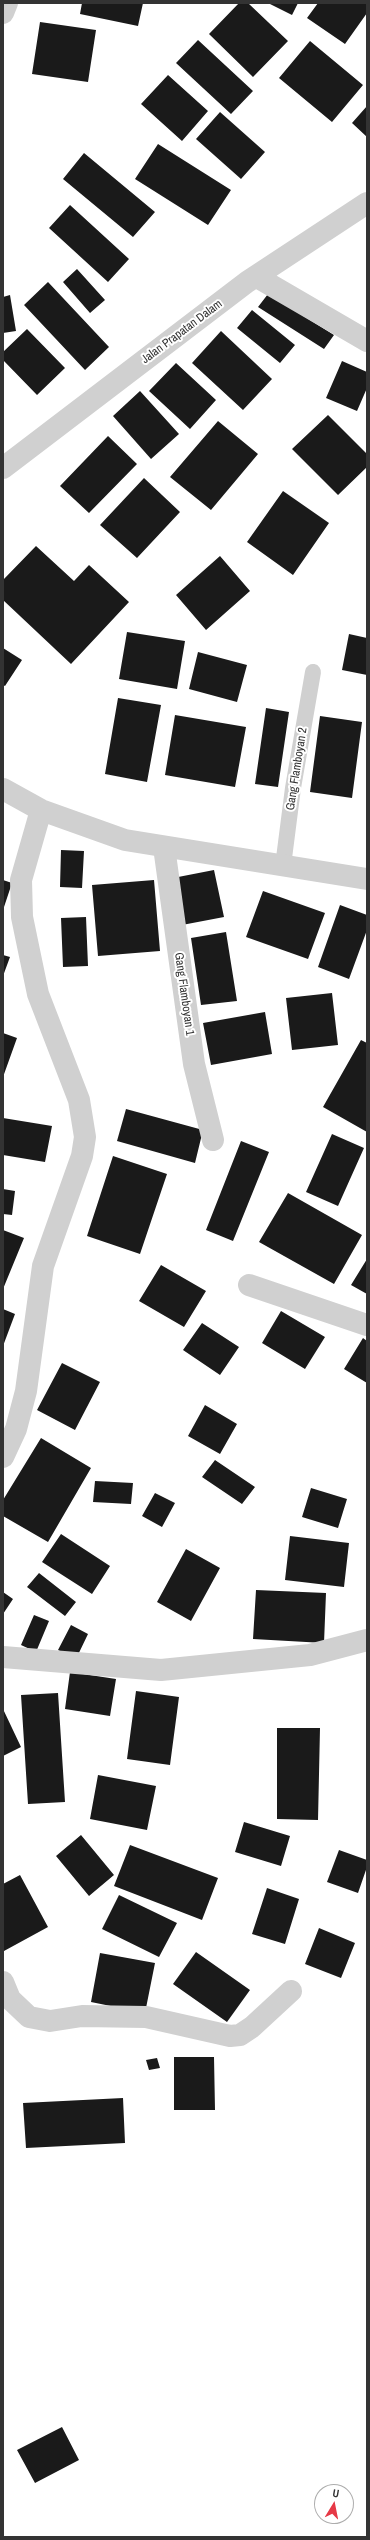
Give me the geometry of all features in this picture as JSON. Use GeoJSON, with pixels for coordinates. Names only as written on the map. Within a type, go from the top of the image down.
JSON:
{"type":"FeatureCollection","features":[{"type":"Feature","properties":{"kind":"street"},"geometry":{"type":"LineString","coordinates":[[3,13],[7,3]]}},
{"type":"Feature","properties":{"kind":"street","name":"Jalan Prapatan Dalam"},"geometry":{"type":"LineString","coordinates":[[3,468],[256,277],[367,203]]}},
{"type":"Feature","properties":{"kind":"street"},"geometry":{"type":"LineString","coordinates":[[256,277],[367,341]]}},
{"type":"Feature","properties":{"kind":"street"},"geometry":{"type":"LineString","coordinates":[[3,789],[41,810],[125,840],[367,879]]}},
{"type":"Feature","properties":{"kind":"street"},"geometry":{"type":"LineString","coordinates":[[3,1457],[16,1429],[26,1391],[43,1266],[82,1156],[85,1137],[80,1100],[38,994],[22,917],[21,880],[41,810]]}},
{"type":"Feature","properties":{"kind":"street","name":"Gang Flamboyan 1"},"geometry":{"type":"LineString","coordinates":[[164,847],[194,1064],[213,1140]]}},
{"type":"Feature","properties":{"kind":"street"},"geometry":{"type":"LineString","coordinates":[[249,1285],[367,1325]]}},
{"type":"Feature","properties":{"kind":"street"},"geometry":{"type":"LineString","coordinates":[[3,1658],[161,1670],[310,1655],[367,1640]]}},
{"type":"Feature","properties":{"kind":"street"},"geometry":{"type":"LineString","coordinates":[[3,1982],[10,1999],[28,2017],[50,2021],[82,2016],[146,2017],[230,2036],[240,2034],[252,2027],[291,1991]]}},
{"type":"Feature","properties":{"kind":"lane","name":"Gang Flamboyan 2"},"geometry":{"type":"LineString","coordinates":[[283,866],[292,788],[313,672]]}},
{"type":"Feature","properties":{"kind":"building"},"geometry":{"type":"Polygon","coordinates":[[[82,3],[143,3],[138,26],[80,14],[82,3]]]}},
{"type":"Feature","properties":{"kind":"building"},"geometry":{"type":"Polygon","coordinates":[[[239,3],[248,3],[288,41],[253,77],[209,34],[239,3]]]}},
{"type":"Feature","properties":{"kind":"building"},"geometry":{"type":"Polygon","coordinates":[[[268,3],[298,3],[292,15],[268,3]]]}},
{"type":"Feature","properties":{"kind":"building"},"geometry":{"type":"Polygon","coordinates":[[[318,3],[367,3],[367,13],[345,44],[307,18],[318,3]]]}},
{"type":"Feature","properties":{"kind":"building"},"geometry":{"type":"Polygon","coordinates":[[[40,22],[96,30],[88,82],[32,74],[40,22]]]}},
{"type":"Feature","properties":{"kind":"building"},"geometry":{"type":"Polygon","coordinates":[[[198,40],[253,91],[231,114],[176,63],[198,40]]]}},
{"type":"Feature","properties":{"kind":"building"},"geometry":{"type":"Polygon","coordinates":[[[310,41],[363,85],[332,122],[279,78],[310,41]]]}},
{"type":"Feature","properties":{"kind":"building"},"geometry":{"type":"Polygon","coordinates":[[[168,75],[208,111],[182,141],[141,104],[168,75]]]}},
{"type":"Feature","properties":{"kind":"building"},"geometry":{"type":"Polygon","coordinates":[[[367,106],[367,137],[352,123],[367,106]]]}},
{"type":"Feature","properties":{"kind":"building"},"geometry":{"type":"Polygon","coordinates":[[[220,112],[265,152],[241,179],[196,139],[220,112]]]}},
{"type":"Feature","properties":{"kind":"building"},"geometry":{"type":"Polygon","coordinates":[[[158,144],[231,190],[208,225],[135,179],[158,144]]]}},
{"type":"Feature","properties":{"kind":"building"},"geometry":{"type":"Polygon","coordinates":[[[84,153],[155,212],[133,237],[63,179],[84,153]]]}},
{"type":"Feature","properties":{"kind":"building"},"geometry":{"type":"Polygon","coordinates":[[[70,205],[129,259],[108,282],[49,228],[70,205]]]}},
{"type":"Feature","properties":{"kind":"building"},"geometry":{"type":"Polygon","coordinates":[[[77,269],[105,300],[90,313],[63,282],[77,269]]]}},
{"type":"Feature","properties":{"kind":"building"},"geometry":{"type":"Polygon","coordinates":[[[48,282],[109,347],[85,370],[24,305],[48,282]]]}},
{"type":"Feature","properties":{"kind":"building"},"geometry":{"type":"Polygon","coordinates":[[[268,294],[334,335],[324,349],[258,307],[268,294]]]}},
{"type":"Feature","properties":{"kind":"building"},"geometry":{"type":"Polygon","coordinates":[[[10,295],[16,331],[3,333],[3,297],[10,295]]]}},
{"type":"Feature","properties":{"kind":"building"},"geometry":{"type":"Polygon","coordinates":[[[252,310],[295,345],[280,363],[237,328],[252,310]]]}},
{"type":"Feature","properties":{"kind":"building"},"geometry":{"type":"Polygon","coordinates":[[[27,329],[65,368],[37,395],[3,360],[3,352],[27,329]]]}},
{"type":"Feature","properties":{"kind":"building"},"geometry":{"type":"Polygon","coordinates":[[[221,331],[272,379],[243,410],[192,363],[221,331]]]}},
{"type":"Feature","properties":{"kind":"building"},"geometry":{"type":"Polygon","coordinates":[[[342,361],[367,372],[367,388],[357,411],[326,398],[342,361]]]}},
{"type":"Feature","properties":{"kind":"building"},"geometry":{"type":"Polygon","coordinates":[[[176,363],[216,400],[190,429],[149,391],[176,363]]]}},
{"type":"Feature","properties":{"kind":"building"},"geometry":{"type":"Polygon","coordinates":[[[140,391],[179,434],[151,459],[113,416],[140,391]]]}},
{"type":"Feature","properties":{"kind":"building"},"geometry":{"type":"Polygon","coordinates":[[[328,415],[367,454],[367,467],[338,495],[292,449],[328,415]]]}},
{"type":"Feature","properties":{"kind":"building"},"geometry":{"type":"Polygon","coordinates":[[[218,421],[258,454],[211,510],[170,477],[218,421]]]}},
{"type":"Feature","properties":{"kind":"building"},"geometry":{"type":"Polygon","coordinates":[[[108,436],[137,464],[89,513],[60,486],[108,436]]]}},
{"type":"Feature","properties":{"kind":"building"},"geometry":{"type":"Polygon","coordinates":[[[144,478],[180,512],[137,558],[100,525],[144,478]]]}},
{"type":"Feature","properties":{"kind":"building"},"geometry":{"type":"Polygon","coordinates":[[[283,491],[329,523],[293,575],[247,542],[283,491]]]}},
{"type":"Feature","properties":{"kind":"building"},"geometry":{"type":"Polygon","coordinates":[[[36,546],[74,581],[89,565],[129,602],[71,664],[3,600],[3,580],[36,546]]]}},
{"type":"Feature","properties":{"kind":"building"},"geometry":{"type":"Polygon","coordinates":[[[220,556],[250,591],[206,630],[176,595],[220,556]]]}},
{"type":"Feature","properties":{"kind":"building"},"geometry":{"type":"Polygon","coordinates":[[[127,632],[185,641],[177,689],[119,679],[127,632]]]}},
{"type":"Feature","properties":{"kind":"building"},"geometry":{"type":"Polygon","coordinates":[[[349,634],[367,638],[367,675],[342,670],[349,634]]]}},
{"type":"Feature","properties":{"kind":"building"},"geometry":{"type":"Polygon","coordinates":[[[3,648],[22,660],[5,686],[3,685],[3,648]]]}},
{"type":"Feature","properties":{"kind":"building"},"geometry":{"type":"Polygon","coordinates":[[[198,652],[247,665],[237,702],[189,689],[198,652]]]}},
{"type":"Feature","properties":{"kind":"building"},"geometry":{"type":"Polygon","coordinates":[[[118,698],[161,705],[147,782],[105,774],[118,698]]]}},
{"type":"Feature","properties":{"kind":"building"},"geometry":{"type":"Polygon","coordinates":[[[266,708],[289,712],[278,787],[255,784],[266,708]]]}},
{"type":"Feature","properties":{"kind":"building"},"geometry":{"type":"Polygon","coordinates":[[[175,715],[246,727],[235,787],[165,775],[175,715]]]}},
{"type":"Feature","properties":{"kind":"building"},"geometry":{"type":"Polygon","coordinates":[[[320,716],[362,722],[352,798],[310,792],[320,716]]]}},
{"type":"Feature","properties":{"kind":"building"},"geometry":{"type":"Polygon","coordinates":[[[61,850],[84,851],[82,888],[60,887],[61,850]]]}},
{"type":"Feature","properties":{"kind":"building"},"geometry":{"type":"Polygon","coordinates":[[[214,870],[224,917],[182,925],[173,878],[214,870]]]}},
{"type":"Feature","properties":{"kind":"building"},"geometry":{"type":"Polygon","coordinates":[[[3,880],[12,883],[3,910],[3,880]]]}},
{"type":"Feature","properties":{"kind":"building"},"geometry":{"type":"Polygon","coordinates":[[[154,880],[160,951],[98,956],[92,885],[154,880]]]}},
{"type":"Feature","properties":{"kind":"building"},"geometry":{"type":"Polygon","coordinates":[[[263,891],[325,913],[308,959],[246,937],[263,891]]]}},
{"type":"Feature","properties":{"kind":"building"},"geometry":{"type":"Polygon","coordinates":[[[340,905],[367,915],[367,930],[349,979],[318,967],[340,905]]]}},
{"type":"Feature","properties":{"kind":"building"},"geometry":{"type":"Polygon","coordinates":[[[86,917],[88,966],[63,967],[61,918],[86,917]]]}},
{"type":"Feature","properties":{"kind":"building"},"geometry":{"type":"Polygon","coordinates":[[[226,932],[237,1001],[201,1005],[191,938],[226,932]]]}},
{"type":"Feature","properties":{"kind":"building"},"geometry":{"type":"Polygon","coordinates":[[[3,955],[10,957],[3,976],[3,955]]]}},
{"type":"Feature","properties":{"kind":"building"},"geometry":{"type":"Polygon","coordinates":[[[332,993],[338,1045],[292,1050],[286,998],[332,993]]]}},
{"type":"Feature","properties":{"kind":"building"},"geometry":{"type":"Polygon","coordinates":[[[265,1012],[272,1054],[211,1065],[203,1023],[265,1012]]]}},
{"type":"Feature","properties":{"kind":"building"},"geometry":{"type":"Polygon","coordinates":[[[3,1033],[17,1038],[3,1077],[3,1033]]]}},
{"type":"Feature","properties":{"kind":"building"},"geometry":{"type":"Polygon","coordinates":[[[361,1040],[367,1043],[367,1132],[323,1107],[361,1040]]]}},
{"type":"Feature","properties":{"kind":"building"},"geometry":{"type":"Polygon","coordinates":[[[126,1109],[203,1130],[195,1163],[117,1141],[126,1109]]]}},
{"type":"Feature","properties":{"kind":"building"},"geometry":{"type":"Polygon","coordinates":[[[3,1118],[52,1126],[45,1162],[3,1155],[3,1118]]]}},
{"type":"Feature","properties":{"kind":"building"},"geometry":{"type":"Polygon","coordinates":[[[332,1134],[364,1148],[338,1206],[306,1192],[332,1134]]]}},
{"type":"Feature","properties":{"kind":"building"},"geometry":{"type":"Polygon","coordinates":[[[241,1141],[269,1152],[233,1241],[206,1230],[241,1141]]]}},
{"type":"Feature","properties":{"kind":"building"},"geometry":{"type":"Polygon","coordinates":[[[113,1156],[167,1174],[140,1254],[87,1236],[113,1156]]]}},
{"type":"Feature","properties":{"kind":"building"},"geometry":{"type":"Polygon","coordinates":[[[3,1189],[15,1191],[12,1215],[3,1214],[3,1189]]]}},
{"type":"Feature","properties":{"kind":"building"},"geometry":{"type":"Polygon","coordinates":[[[288,1193],[362,1235],[334,1284],[259,1242],[288,1193]]]}},
{"type":"Feature","properties":{"kind":"building"},"geometry":{"type":"Polygon","coordinates":[[[3,1230],[24,1238],[3,1289],[3,1230]]]}},
{"type":"Feature","properties":{"kind":"building"},"geometry":{"type":"Polygon","coordinates":[[[367,1259],[367,1294],[351,1285],[367,1259]]]}},
{"type":"Feature","properties":{"kind":"building"},"geometry":{"type":"Polygon","coordinates":[[[161,1265],[206,1291],[184,1327],[139,1301],[161,1265]]]}},
{"type":"Feature","properties":{"kind":"building"},"geometry":{"type":"Polygon","coordinates":[[[3,1309],[15,1314],[3,1346],[3,1309]]]}},
{"type":"Feature","properties":{"kind":"building"},"geometry":{"type":"Polygon","coordinates":[[[281,1311],[325,1337],[305,1369],[262,1343],[281,1311]]]}},
{"type":"Feature","properties":{"kind":"building"},"geometry":{"type":"Polygon","coordinates":[[[202,1323],[239,1347],[220,1375],[183,1350],[202,1323]]]}},
{"type":"Feature","properties":{"kind":"building"},"geometry":{"type":"Polygon","coordinates":[[[363,1338],[367,1341],[367,1383],[344,1369],[363,1338]]]}},
{"type":"Feature","properties":{"kind":"building"},"geometry":{"type":"Polygon","coordinates":[[[62,1363],[100,1382],[75,1430],[37,1410],[62,1363]]]}},
{"type":"Feature","properties":{"kind":"building"},"geometry":{"type":"Polygon","coordinates":[[[205,1405],[237,1424],[220,1454],[188,1436],[205,1405]]]}},
{"type":"Feature","properties":{"kind":"building"},"geometry":{"type":"Polygon","coordinates":[[[41,1438],[91,1468],[48,1542],[3,1516],[3,1500],[41,1438]]]}},
{"type":"Feature","properties":{"kind":"building"},"geometry":{"type":"Polygon","coordinates":[[[215,1460],[255,1487],[242,1504],[202,1477],[215,1460]]]}},
{"type":"Feature","properties":{"kind":"building"},"geometry":{"type":"Polygon","coordinates":[[[95,1481],[133,1483],[131,1504],[93,1502],[95,1481]]]}},
{"type":"Feature","properties":{"kind":"building"},"geometry":{"type":"Polygon","coordinates":[[[311,1488],[347,1499],[338,1528],[302,1517],[311,1488]]]}},
{"type":"Feature","properties":{"kind":"building"},"geometry":{"type":"Polygon","coordinates":[[[155,1493],[175,1503],[162,1527],[142,1516],[155,1493]]]}},
{"type":"Feature","properties":{"kind":"building"},"geometry":{"type":"Polygon","coordinates":[[[61,1534],[110,1566],[92,1594],[42,1562],[61,1534]]]}},
{"type":"Feature","properties":{"kind":"building"},"geometry":{"type":"Polygon","coordinates":[[[290,1536],[349,1543],[344,1587],[285,1580],[290,1536]]]}},
{"type":"Feature","properties":{"kind":"building"},"geometry":{"type":"Polygon","coordinates":[[[186,1549],[220,1568],[191,1621],[157,1602],[186,1549]]]}},
{"type":"Feature","properties":{"kind":"building"},"geometry":{"type":"Polygon","coordinates":[[[39,1573],[76,1602],[65,1616],[27,1587],[39,1573]]]}},
{"type":"Feature","properties":{"kind":"building"},"geometry":{"type":"Polygon","coordinates":[[[256,1590],[326,1593],[324,1643],[253,1639],[256,1590]]]}},
{"type":"Feature","properties":{"kind":"building"},"geometry":{"type":"Polygon","coordinates":[[[3,1592],[13,1599],[3,1614],[3,1592]]]}},
{"type":"Feature","properties":{"kind":"building"},"geometry":{"type":"Polygon","coordinates":[[[34,1615],[49,1621],[36,1652],[21,1645],[34,1615]]]}},
{"type":"Feature","properties":{"kind":"building"},"geometry":{"type":"Polygon","coordinates":[[[71,1625],[88,1634],[76,1659],[58,1650],[71,1625]]]}},
{"type":"Feature","properties":{"kind":"building"},"geometry":{"type":"Polygon","coordinates":[[[70,1672],[116,1679],[110,1716],[65,1709],[70,1672]]]}},
{"type":"Feature","properties":{"kind":"building"},"geometry":{"type":"Polygon","coordinates":[[[136,1691],[179,1697],[170,1765],[127,1759],[136,1691]]]}},
{"type":"Feature","properties":{"kind":"building"},"geometry":{"type":"Polygon","coordinates":[[[58,1693],[65,1802],[28,1804],[21,1695],[58,1693]]]}},
{"type":"Feature","properties":{"kind":"building"},"geometry":{"type":"Polygon","coordinates":[[[3,1709],[21,1747],[3,1756],[3,1709]]]}},
{"type":"Feature","properties":{"kind":"building"},"geometry":{"type":"Polygon","coordinates":[[[277,1728],[320,1728],[318,1820],[277,1819],[277,1728]]]}},
{"type":"Feature","properties":{"kind":"building"},"geometry":{"type":"Polygon","coordinates":[[[98,1775],[156,1786],[147,1830],[90,1819],[98,1775]]]}},
{"type":"Feature","properties":{"kind":"building"},"geometry":{"type":"Polygon","coordinates":[[[244,1822],[290,1836],[281,1866],[235,1852],[244,1822]]]}},
{"type":"Feature","properties":{"kind":"building"},"geometry":{"type":"Polygon","coordinates":[[[81,1835],[114,1875],[89,1896],[56,1856],[81,1835]]]}},
{"type":"Feature","properties":{"kind":"building"},"geometry":{"type":"Polygon","coordinates":[[[130,1845],[218,1878],[202,1920],[114,1886],[130,1845]]]}},
{"type":"Feature","properties":{"kind":"building"},"geometry":{"type":"Polygon","coordinates":[[[339,1850],[367,1860],[367,1867],[358,1893],[327,1882],[339,1850]]]}},
{"type":"Feature","properties":{"kind":"building"},"geometry":{"type":"Polygon","coordinates":[[[20,1875],[48,1927],[4,1951],[3,1884],[20,1875]]]}},
{"type":"Feature","properties":{"kind":"building"},"geometry":{"type":"Polygon","coordinates":[[[267,1888],[299,1899],[285,1944],[252,1934],[267,1888]]]}},
{"type":"Feature","properties":{"kind":"building"},"geometry":{"type":"Polygon","coordinates":[[[119,1895],[177,1923],[159,1957],[102,1929],[119,1895]]]}},
{"type":"Feature","properties":{"kind":"building"},"geometry":{"type":"Polygon","coordinates":[[[319,1928],[355,1943],[341,1978],[305,1964],[319,1928]]]}},
{"type":"Feature","properties":{"kind":"building"},"geometry":{"type":"Polygon","coordinates":[[[196,1952],[250,1990],[227,2022],[173,1984],[196,1952]]]}},
{"type":"Feature","properties":{"kind":"building"},"geometry":{"type":"Polygon","coordinates":[[[100,1953],[155,1963],[145,2013],[91,2002],[100,1953]]]}},
{"type":"Feature","properties":{"kind":"building"},"geometry":{"type":"Polygon","coordinates":[[[174,2057],[214,2057],[215,2110],[174,2110],[174,2057]]]}},
{"type":"Feature","properties":{"kind":"building"},"geometry":{"type":"Polygon","coordinates":[[[157,2058],[160,2068],[149,2070],[146,2060],[157,2058]]]}},
{"type":"Feature","properties":{"kind":"building"},"geometry":{"type":"Polygon","coordinates":[[[123,2098],[125,2143],[26,2148],[23,2103],[123,2098]]]}},
{"type":"Feature","properties":{"kind":"building"},"geometry":{"type":"Polygon","coordinates":[[[62,2427],[79,2460],[35,2483],[17,2450],[62,2427]]]}}]}
